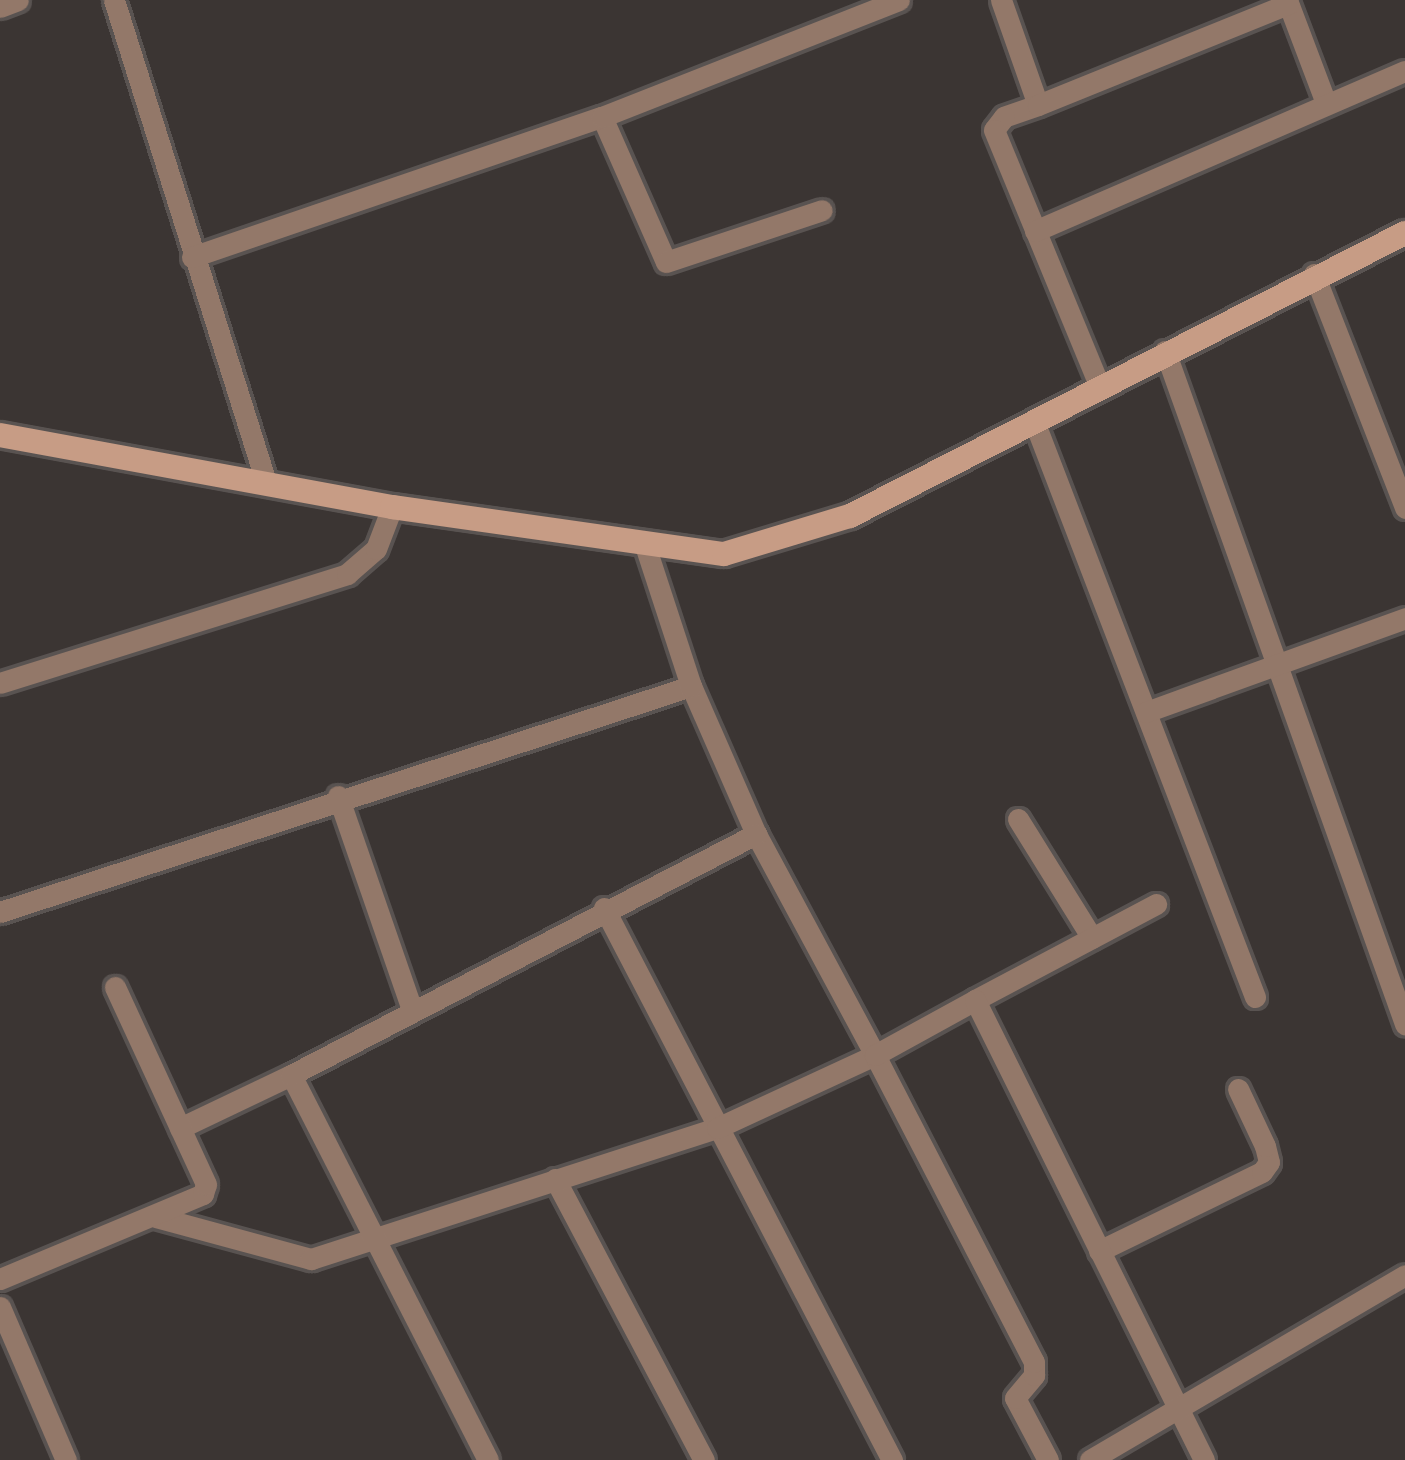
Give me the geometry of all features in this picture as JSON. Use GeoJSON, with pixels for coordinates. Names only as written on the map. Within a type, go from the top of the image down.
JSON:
{"type":"FeatureCollection","features":[{"type":"Feature","properties":{"kind":"street"},"geometry":{"type":"LineString","coordinates":[[0,7],[18,0]]}},
{"type":"Feature","properties":{"kind":"street"},"geometry":{"type":"LineString","coordinates":[[114,0],[266,482]]}},
{"type":"Feature","properties":{"kind":"street"},"geometry":{"type":"LineString","coordinates":[[192,257],[602,117],[898,0]]}},
{"type":"Feature","properties":{"kind":"street"},"geometry":{"type":"LineString","coordinates":[[1001,0],[1038,105]]}},
{"type":"Feature","properties":{"kind":"street"},"geometry":{"type":"LineString","coordinates":[[1099,385],[994,130],[1004,117],[1287,2],[1326,103]]}},
{"type":"Feature","properties":{"kind":"street"},"geometry":{"type":"LineString","coordinates":[[1035,230],[1405,71]]}},
{"type":"Feature","properties":{"kind":"street"},"geometry":{"type":"LineString","coordinates":[[602,117],[658,259],[666,262],[822,210]]}},
{"type":"Feature","properties":{"kind":"street"},"geometry":{"type":"LineString","coordinates":[[0,435],[392,507],[646,548],[724,554],[781,543],[1034,421],[1314,274],[1405,233]]}},
{"type":"Feature","properties":{"kind":"street"},"geometry":{"type":"LineString","coordinates":[[1314,274],[1405,508]]}},
{"type":"Feature","properties":{"kind":"street"},"geometry":{"type":"LineString","coordinates":[[1165,351],[1405,1024]]}},
{"type":"Feature","properties":{"kind":"street"},"geometry":{"type":"LineString","coordinates":[[1034,421],[1256,997]]}},
{"type":"Feature","properties":{"kind":"street"},"geometry":{"type":"LineString","coordinates":[[0,683],[347,574],[376,549],[392,507]]}},
{"type":"Feature","properties":{"kind":"street"},"geometry":{"type":"LineString","coordinates":[[646,548],[691,686],[757,833],[1034,1361],[1034,1375],[1015,1398],[1048,1460]]}},
{"type":"Feature","properties":{"kind":"street"},"geometry":{"type":"LineString","coordinates":[[1146,712],[1405,618]]}},
{"type":"Feature","properties":{"kind":"street"},"geometry":{"type":"LineString","coordinates":[[0,911],[338,796],[691,686]]}},
{"type":"Feature","properties":{"kind":"street"},"geometry":{"type":"LineString","coordinates":[[338,796],[411,1007]]}},
{"type":"Feature","properties":{"kind":"street"},"geometry":{"type":"LineString","coordinates":[[1018,819],[1092,938]]}},
{"type":"Feature","properties":{"kind":"street"},"geometry":{"type":"LineString","coordinates":[[180,1128],[757,833]]}},
{"type":"Feature","properties":{"kind":"street"},"geometry":{"type":"LineString","coordinates":[[155,1217],[293,1259],[555,1179],[717,1128],[875,1055],[1156,904]]}},
{"type":"Feature","properties":{"kind":"street"},"geometry":{"type":"LineString","coordinates":[[604,908],[888,1459]]}},
{"type":"Feature","properties":{"kind":"street"},"geometry":{"type":"LineString","coordinates":[[0,1279],[193,1202],[206,1184],[115,987]]}},
{"type":"Feature","properties":{"kind":"street"},"geometry":{"type":"LineString","coordinates":[[975,1000],[1204,1460]]}},
{"type":"Feature","properties":{"kind":"street"},"geometry":{"type":"LineString","coordinates":[[291,1075],[488,1460]]}},
{"type":"Feature","properties":{"kind":"street"},"geometry":{"type":"LineString","coordinates":[[1099,1251],[1262,1172],[1265,1146],[1238,1089]]}},
{"type":"Feature","properties":{"kind":"street"},"geometry":{"type":"LineString","coordinates":[[555,1179],[704,1460]]}},
{"type":"Feature","properties":{"kind":"street"},"geometry":{"type":"LineString","coordinates":[[1090,1460],[1176,1404],[1405,1275]]}},
{"type":"Feature","properties":{"kind":"street"},"geometry":{"type":"LineString","coordinates":[[0,1306],[66,1460]]}}]}
